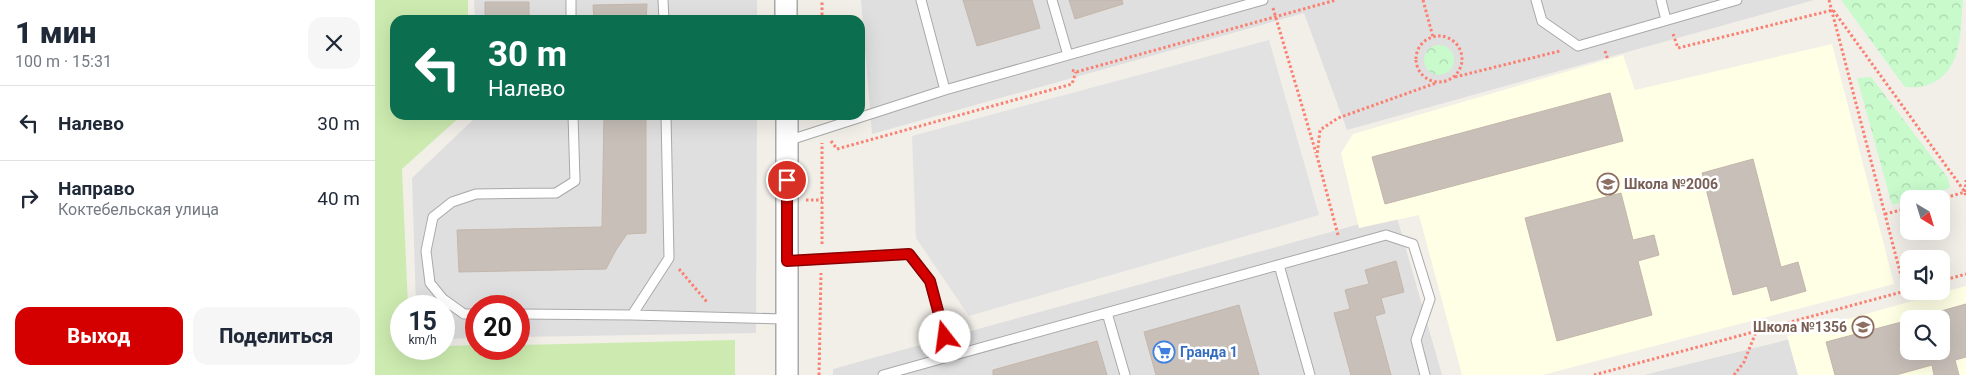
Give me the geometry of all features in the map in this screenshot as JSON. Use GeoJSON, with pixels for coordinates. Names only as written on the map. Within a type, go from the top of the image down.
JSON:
{"type":"FeatureCollection","features":[{"type":"Feature","properties":{"kind":"street"},"geometry":{"type":"LineString","coordinates":[[786,0],[786,15]]}},
{"type":"Feature","properties":{"kind":"street"},"geometry":{"type":"LineString","coordinates":[[787,120],[787,375]]}},
{"type":"Feature","properties":{"kind":"lane"},"geometry":{"type":"LineString","coordinates":[[571,0],[571,15]]}},
{"type":"Feature","properties":{"kind":"lane"},"geometry":{"type":"LineString","coordinates":[[663,0],[664,15]]}},
{"type":"Feature","properties":{"kind":"lane"},"geometry":{"type":"LineString","coordinates":[[921,0],[945,90]]}},
{"type":"Feature","properties":{"kind":"lane"},"geometry":{"type":"LineString","coordinates":[[1052,0],[1068,56]]}},
{"type":"Feature","properties":{"kind":"lane"},"geometry":{"type":"LineString","coordinates":[[865,116],[945,90],[1263,0]]}},
{"type":"Feature","properties":{"kind":"lane"},"geometry":{"type":"LineString","coordinates":[[1536,0],[1542,21],[1578,46],[1737,0]]}},
{"type":"Feature","properties":{"kind":"lane"},"geometry":{"type":"LineString","coordinates":[[1661,0],[1666,20]]}},
{"type":"Feature","properties":{"kind":"lane"},"geometry":{"type":"LineString","coordinates":[[465,314],[443,299],[430,283],[426,251],[433,217],[452,202],[476,194],[556,193],[575,181],[573,120]]}},
{"type":"Feature","properties":{"kind":"lane"},"geometry":{"type":"LineString","coordinates":[[632,314],[669,258],[666,120]]}},
{"type":"Feature","properties":{"kind":"lane"},"geometry":{"type":"LineString","coordinates":[[787,141],[853,120]]}},
{"type":"Feature","properties":{"kind":"lane"},"geometry":{"type":"LineString","coordinates":[[883,375],[1386,235],[1413,244],[1430,298],[1416,340],[1425,375]]}},
{"type":"Feature","properties":{"kind":"lane"},"geometry":{"type":"LineString","coordinates":[[787,261],[909,254],[930,281],[950,356]]}},
{"type":"Feature","properties":{"kind":"lane"},"geometry":{"type":"LineString","coordinates":[[1279,265],[1310,375]]}},
{"type":"Feature","properties":{"kind":"lane"},"geometry":{"type":"LineString","coordinates":[[1107,313],[1125,375]]}},
{"type":"Feature","properties":{"kind":"lane"},"geometry":{"type":"LineString","coordinates":[[530,314],[632,314],[787,320]]}},
{"type":"Feature","properties":{"kind":"path"},"geometry":{"type":"LineString","coordinates":[[822,0],[822,15]]}},
{"type":"Feature","properties":{"kind":"path"},"geometry":{"type":"LineString","coordinates":[[1271,0],[1342,248]]}},
{"type":"Feature","properties":{"kind":"path"},"geometry":{"type":"LineString","coordinates":[[1052,60],[1076,72],[1336,0]]}},
{"type":"Feature","properties":{"kind":"path"},"geometry":{"type":"LineString","coordinates":[[1423,0],[1433,37]]}},
{"type":"Feature","properties":{"kind":"path"},"geometry":{"type":"LineString","coordinates":[[1829,0],[1900,266]]}},
{"type":"Feature","properties":{"kind":"path"},"geometry":{"type":"LineString","coordinates":[[1666,20],[1679,48],[1833,10]]}},
{"type":"Feature","properties":{"kind":"path"},"geometry":{"type":"LineString","coordinates":[[1833,10],[1965,192]]}},
{"type":"Feature","properties":{"kind":"path"},"geometry":{"type":"LineString","coordinates":[[1436,83],[1422,76],[1416,61],[1420,46],[1433,37],[1449,38],[1460,48],[1463,63],[1455,77]]}},
{"type":"Feature","properties":{"kind":"path"},"geometry":{"type":"LineString","coordinates":[[1317,156],[1320,130],[1338,118],[1436,83],[1443,83],[1455,77],[1578,46]]}},
{"type":"Feature","properties":{"kind":"path"},"geometry":{"type":"LineString","coordinates":[[822,130],[837,149],[1072,84],[1076,72]]}},
{"type":"Feature","properties":{"kind":"path"},"geometry":{"type":"LineString","coordinates":[[1966,180],[1966,197]]}},
{"type":"Feature","properties":{"kind":"path"},"geometry":{"type":"LineString","coordinates":[[1950,196],[1965,192]]}},
{"type":"Feature","properties":{"kind":"path"},"geometry":{"type":"LineString","coordinates":[[1885,214],[1900,210]]}},
{"type":"Feature","properties":{"kind":"path"},"geometry":{"type":"LineString","coordinates":[[669,258],[721,317]]}},
{"type":"Feature","properties":{"kind":"path"},"geometry":{"type":"LineString","coordinates":[[1950,278],[1966,274]]}},
{"type":"Feature","properties":{"kind":"path"},"geometry":{"type":"LineString","coordinates":[[1594,375],[1900,292]]}},
{"type":"Feature","properties":{"kind":"path"},"geometry":{"type":"LineString","coordinates":[[1734,375],[1744,362],[1756,331]]}},
{"type":"Feature","properties":{"kind":"shaded area"},"geometry":{"type":"Polygon","coordinates":[[[474,0],[757,0],[757,15],[475,15],[474,0]]]}},
{"type":"Feature","properties":{"kind":"shaded area"},"geometry":{"type":"Polygon","coordinates":[[[861,0],[1814,0],[1347,130],[1304,13],[872,134],[865,49],[865,15],[862,15],[861,0]]]}},
{"type":"Feature","properties":{"kind":"shaded area"},"geometry":{"type":"Polygon","coordinates":[[[1269,40],[1319,215],[969,316],[916,238],[912,136],[1269,40]]]}},
{"type":"Feature","properties":{"kind":"shaded area","name":"Школа №2006"},"geometry":{"type":"Polygon","coordinates":[[[1832,44],[1894,284],[1542,375],[1462,375],[1419,215],[1359,228],[1341,153],[1353,134],[1623,55],[1635,90],[1832,44]]]}},
{"type":"Feature","properties":{"kind":"shaded area"},"geometry":{"type":"Polygon","coordinates":[[[473,120],[757,120],[756,333],[530,337],[530,295],[465,295],[465,338],[455,339],[455,295],[416,295],[412,178],[473,120]]]}},
{"type":"Feature","properties":{"kind":"shaded area"},"geometry":{"type":"Polygon","coordinates":[[[1396,214],[1442,375],[833,375],[833,369],[1396,214]]]}},
{"type":"Feature","properties":{"kind":"shaded area","name":"Школа №1356"},"geometry":{"type":"Polygon","coordinates":[[[1966,286],[1966,375],[1798,375],[1787,336],[1916,300],[1950,300],[1950,290],[1966,286]]]}},
{"type":"Feature","properties":{"kind":"shaded area","name":"Школа №1356"},"geometry":{"type":"Polygon","coordinates":[[[1966,296],[1966,375],[1644,375],[1900,312],[1900,360],[1950,360],[1950,310],[1909,310],[1966,296]]]}},
{"type":"Feature","properties":{"kind":"green space"},"geometry":{"type":"Polygon","coordinates":[[[375,0],[468,0],[468,15],[390,15],[390,120],[456,120],[402,169],[408,295],[390,295],[390,360],[455,360],[455,346],[465,345],[465,360],[530,360],[530,345],[735,340],[735,375],[375,375],[375,0]]]}},
{"type":"Feature","properties":{"kind":"green space"},"geometry":{"type":"Polygon","coordinates":[[[1841,0],[1963,0],[1960,39],[1953,63],[1937,81],[1922,87],[1905,87],[1841,0]]]}},
{"type":"Feature","properties":{"kind":"green space"},"geometry":{"type":"Polygon","coordinates":[[[1439,45],[1450,49],[1454,60],[1450,71],[1439,75],[1428,71],[1424,60],[1428,49],[1439,45]]]}},
{"type":"Feature","properties":{"kind":"green space"},"geometry":{"type":"Polygon","coordinates":[[[1871,77],[1948,178],[1950,188],[1943,190],[1900,190],[1900,203],[1892,205],[1857,78],[1871,77]]]}},
{"type":"Feature","properties":{"kind":"building"},"geometry":{"type":"Polygon","coordinates":[[[963,0],[1032,0],[1040,28],[977,46],[963,0]]]}},
{"type":"Feature","properties":{"kind":"building"},"geometry":{"type":"Polygon","coordinates":[[[1069,0],[1122,0],[1123,4],[1075,19],[1069,0]]]}},
{"type":"Feature","properties":{"kind":"building"},"geometry":{"type":"Polygon","coordinates":[[[485,2],[529,2],[529,15],[485,15],[485,2]]]}},
{"type":"Feature","properties":{"kind":"building"},"geometry":{"type":"Polygon","coordinates":[[[647,4],[646,15],[594,15],[593,5],[647,4]]]}},
{"type":"Feature","properties":{"kind":"building"},"geometry":{"type":"Polygon","coordinates":[[[1610,93],[1623,141],[1385,204],[1372,157],[1610,93]]]}},
{"type":"Feature","properties":{"kind":"building"},"geometry":{"type":"Polygon","coordinates":[[[604,120],[646,120],[646,233],[627,234],[606,269],[459,272],[457,230],[602,227],[604,120]]]}},
{"type":"Feature","properties":{"kind":"building"},"geometry":{"type":"Polygon","coordinates":[[[1753,159],[1781,267],[1798,262],[1806,291],[1771,301],[1767,286],[1733,295],[1702,173],[1753,159]]]}},
{"type":"Feature","properties":{"kind":"building"},"geometry":{"type":"Polygon","coordinates":[[[1621,193],[1633,240],[1654,235],[1659,255],[1638,261],[1652,315],[1557,341],[1525,218],[1621,193]]]}},
{"type":"Feature","properties":{"kind":"building"},"geometry":{"type":"Polygon","coordinates":[[[1396,261],[1404,292],[1381,298],[1385,313],[1375,316],[1391,375],[1351,375],[1334,313],[1350,309],[1345,290],[1369,284],[1365,270],[1396,261]]]}},
{"type":"Feature","properties":{"kind":"building"},"geometry":{"type":"Polygon","coordinates":[[[1966,304],[1966,357],[1955,360],[1959,375],[1934,375],[1932,365],[1896,375],[1835,375],[1826,342],[1900,322],[1900,360],[1950,360],[1950,310],[1945,310],[1966,304]]]}},
{"type":"Feature","properties":{"kind":"building"},"geometry":{"type":"Polygon","coordinates":[[[1239,305],[1259,375],[1156,375],[1144,332],[1239,305]]]}},
{"type":"Feature","properties":{"kind":"building"},"geometry":{"type":"Polygon","coordinates":[[[1097,341],[1107,375],[993,375],[993,370],[1097,341]]]}},
{"type":"Feature","properties":{"kind":"place","name":"Школа №2006"},"geometry":{"type":"Point","coordinates":[1608,184]}},
{"type":"Feature","properties":{"kind":"place","name":"Школа №1356"},"geometry":{"type":"Point","coordinates":[1863,327]}},
{"type":"Feature","properties":{"kind":"place","name":"Гранда 1"},"geometry":{"type":"Point","coordinates":[1164,352]}},
{"type":"Feature","properties":{"kind":"route"},"geometry":{"type":"LineString","coordinates":[[787,180],[787,261],[909,254],[930,281],[945,337]]}}]}
